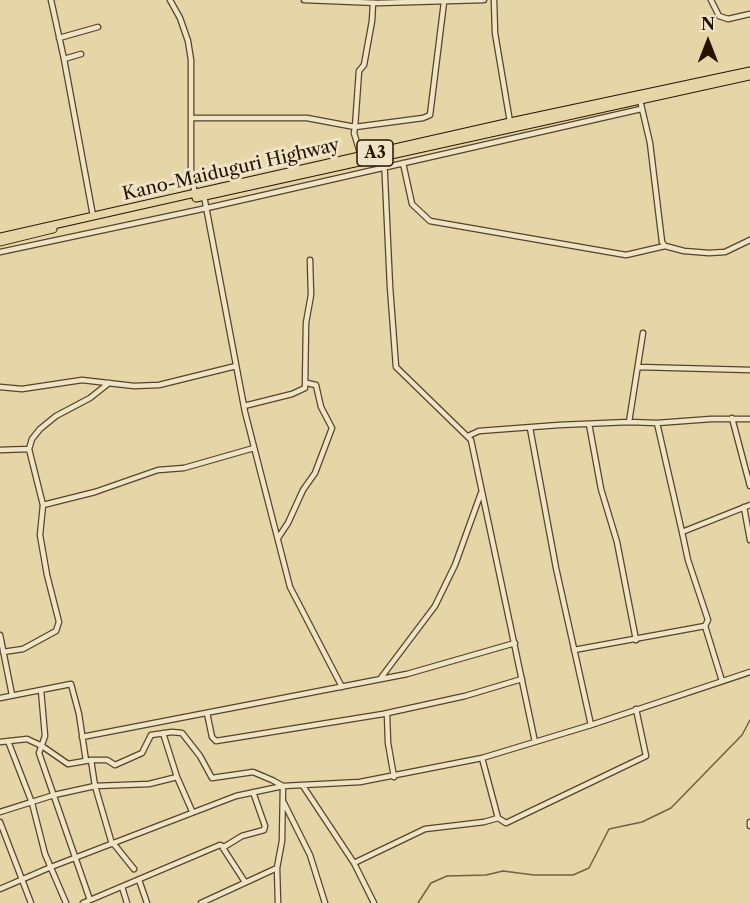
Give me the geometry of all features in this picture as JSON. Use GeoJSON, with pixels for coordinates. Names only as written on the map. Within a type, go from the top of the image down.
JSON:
{"type":"FeatureCollection","features":[{"type":"Feature","properties":{"kind":"highway","name":"Kano-Maiduguri Highway"},"geometry":{"type":"LineString","coordinates":[[0,242],[750,71]]}},
{"type":"Feature","properties":{"kind":"highway","name":"Kano-Maiduguri Highway"},"geometry":{"type":"LineString","coordinates":[[0,237],[362,156],[750,76]]}},
{"type":"Feature","properties":{"kind":"street"},"geometry":{"type":"LineString","coordinates":[[51,0],[93,216]]}},
{"type":"Feature","properties":{"kind":"street"},"geometry":{"type":"LineString","coordinates":[[170,0],[180,18],[188,41],[191,60],[190,174],[195,194]]}},
{"type":"Feature","properties":{"kind":"street"},"geometry":{"type":"LineString","coordinates":[[304,0],[373,3],[484,0]]}},
{"type":"Feature","properties":{"kind":"street"},"geometry":{"type":"LineString","coordinates":[[494,0],[495,33],[511,125]]}},
{"type":"Feature","properties":{"kind":"street"},"geometry":{"type":"LineString","coordinates":[[711,0],[719,15],[728,19],[750,14]]}},
{"type":"Feature","properties":{"kind":"street"},"geometry":{"type":"LineString","coordinates":[[191,118],[307,118],[355,126],[414,120],[430,115],[444,2]]}},
{"type":"Feature","properties":{"kind":"street"},"geometry":{"type":"LineString","coordinates":[[362,156],[354,133],[359,71],[364,64],[373,3]]}},
{"type":"Feature","properties":{"kind":"street"},"geometry":{"type":"LineString","coordinates":[[58,38],[98,27]]}},
{"type":"Feature","properties":{"kind":"street"},"geometry":{"type":"LineString","coordinates":[[64,59],[81,54]]}},
{"type":"Feature","properties":{"kind":"street"},"geometry":{"type":"LineString","coordinates":[[640,100],[651,144],[662,242],[665,246]]}},
{"type":"Feature","properties":{"kind":"street"},"geometry":{"type":"LineString","coordinates":[[0,252],[207,208],[641,109]]}},
{"type":"Feature","properties":{"kind":"street"},"geometry":{"type":"LineString","coordinates":[[384,156],[396,367],[471,440],[535,742]]}},
{"type":"Feature","properties":{"kind":"street"},"geometry":{"type":"LineString","coordinates":[[403,163],[412,204],[430,220],[626,255],[665,246],[684,251],[724,252],[750,240]]}},
{"type":"Feature","properties":{"kind":"street"},"geometry":{"type":"LineString","coordinates":[[204,196],[244,406],[290,587],[342,687]]}},
{"type":"Feature","properties":{"kind":"street"},"geometry":{"type":"LineString","coordinates":[[244,406],[297,393],[305,388],[307,383],[306,324],[311,295],[310,260]]}},
{"type":"Feature","properties":{"kind":"street"},"geometry":{"type":"LineString","coordinates":[[629,422],[643,333]]}},
{"type":"Feature","properties":{"kind":"street"},"geometry":{"type":"LineString","coordinates":[[0,387],[22,389],[82,381],[159,385],[236,366]]}},
{"type":"Feature","properties":{"kind":"street"},"geometry":{"type":"LineString","coordinates":[[638,367],[750,370]]}},
{"type":"Feature","properties":{"kind":"street"},"geometry":{"type":"LineString","coordinates":[[278,539],[303,490],[315,474],[333,428],[321,407],[316,385],[307,383]]}},
{"type":"Feature","properties":{"kind":"street"},"geometry":{"type":"LineString","coordinates":[[3,652],[24,649],[56,631],[59,622],[40,535],[43,505],[29,449],[32,439],[56,416],[90,398],[109,384]]}},
{"type":"Feature","properties":{"kind":"street"},"geometry":{"type":"LineString","coordinates":[[732,418],[750,486]]}},
{"type":"Feature","properties":{"kind":"street"},"geometry":{"type":"LineString","coordinates":[[468,436],[479,431],[629,422],[657,423],[750,418]]}},
{"type":"Feature","properties":{"kind":"street"},"geometry":{"type":"LineString","coordinates":[[657,423],[688,561],[708,620],[705,626],[722,681]]}},
{"type":"Feature","properties":{"kind":"street"},"geometry":{"type":"LineString","coordinates":[[590,424],[601,489],[617,542],[636,640]]}},
{"type":"Feature","properties":{"kind":"street"},"geometry":{"type":"LineString","coordinates":[[530,428],[591,724]]}},
{"type":"Feature","properties":{"kind":"street"},"geometry":{"type":"LineString","coordinates":[[43,505],[95,492],[158,470],[184,468],[254,448]]}},
{"type":"Feature","properties":{"kind":"street"},"geometry":{"type":"LineString","coordinates":[[0,450],[29,449]]}},
{"type":"Feature","properties":{"kind":"street"},"geometry":{"type":"LineString","coordinates":[[380,679],[435,606],[455,565],[482,491]]}},
{"type":"Feature","properties":{"kind":"street"},"geometry":{"type":"LineString","coordinates":[[682,532],[747,506],[750,540]]}},
{"type":"Feature","properties":{"kind":"street"},"geometry":{"type":"LineString","coordinates":[[574,650],[705,626]]}},
{"type":"Feature","properties":{"kind":"street"},"geometry":{"type":"LineString","coordinates":[[0,635],[12,695]]}},
{"type":"Feature","properties":{"kind":"street"},"geometry":{"type":"LineString","coordinates":[[82,737],[407,674],[515,643]]}},
{"type":"Feature","properties":{"kind":"street"},"geometry":{"type":"LineString","coordinates":[[0,889],[236,796],[282,786],[360,782],[394,777],[482,758],[750,672]]}},
{"type":"Feature","properties":{"kind":"street"},"geometry":{"type":"LineString","coordinates":[[207,713],[212,737],[216,741],[387,714],[465,696],[522,679]]}},
{"type":"Feature","properties":{"kind":"street"},"geometry":{"type":"LineString","coordinates":[[0,698],[71,684],[82,737],[112,843],[134,869]]}},
{"type":"Feature","properties":{"kind":"street"},"geometry":{"type":"LineString","coordinates":[[40,690],[45,735],[39,753],[91,902]]}},
{"type":"Feature","properties":{"kind":"street"},"geometry":{"type":"LineString","coordinates":[[482,758],[498,818],[506,823],[516,820],[646,756],[636,709]]}},
{"type":"Feature","properties":{"kind":"street"},"geometry":{"type":"LineString","coordinates":[[387,714],[388,743],[394,777]]}},
{"type":"Feature","properties":{"kind":"street"},"geometry":{"type":"LineString","coordinates":[[0,742],[27,739],[42,746],[68,764],[88,760],[107,760],[115,765],[138,757],[145,749],[151,735],[149,725]]}},
{"type":"Feature","properties":{"kind":"street"},"geometry":{"type":"LineString","coordinates":[[163,733],[177,777],[192,812]]}},
{"type":"Feature","properties":{"kind":"street"},"geometry":{"type":"LineString","coordinates":[[151,735],[182,733],[200,756],[212,778],[253,772],[282,786]]}},
{"type":"Feature","properties":{"kind":"street"},"geometry":{"type":"LineString","coordinates":[[8,741],[32,803],[45,854],[66,903]]}},
{"type":"Feature","properties":{"kind":"street"},"geometry":{"type":"LineString","coordinates":[[0,812],[54,795],[95,786],[149,784],[177,777]]}},
{"type":"Feature","properties":{"kind":"street"},"geometry":{"type":"LineString","coordinates":[[278,903],[277,868],[282,841],[282,786]]}},
{"type":"Feature","properties":{"kind":"street"},"geometry":{"type":"LineString","coordinates":[[303,786],[354,863],[374,903]]}},
{"type":"Feature","properties":{"kind":"street"},"geometry":{"type":"LineString","coordinates":[[223,848],[242,836],[264,830],[265,826],[253,792]]}},
{"type":"Feature","properties":{"kind":"street"},"geometry":{"type":"LineString","coordinates":[[283,801],[310,855],[325,903]]}},
{"type":"Feature","properties":{"kind":"street"},"geometry":{"type":"LineString","coordinates":[[354,863],[425,829],[484,822],[498,818]]}},
{"type":"Feature","properties":{"kind":"street"},"geometry":{"type":"LineString","coordinates":[[0,822],[31,903]]}},
{"type":"Feature","properties":{"kind":"street"},"geometry":{"type":"LineString","coordinates":[[83,903],[91,902],[220,845],[245,882]]}},
{"type":"Feature","properties":{"kind":"street"},"geometry":{"type":"LineString","coordinates":[[201,903],[277,868]]}},
{"type":"Feature","properties":{"kind":"street"},"geometry":{"type":"LineString","coordinates":[[139,880],[147,903]]}},
{"type":"Feature","properties":{"kind":"street"},"geometry":{"type":"LineString","coordinates":[[122,887],[127,903]]}},
{"type":"Feature","properties":{"kind":"waterway"},"geometry":{"type":"LineString","coordinates":[[418,903],[431,883],[447,876],[486,875],[503,871],[534,875],[573,875],[589,868],[609,829],[642,822],[671,808],[742,735],[750,720]]}}]}
